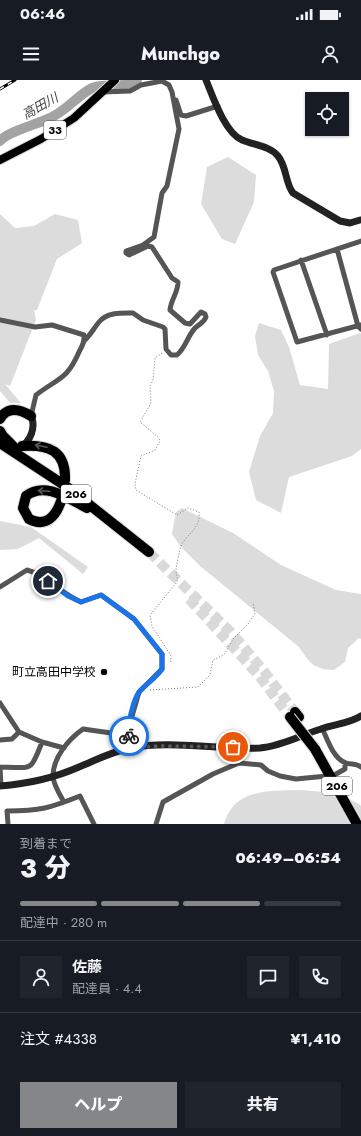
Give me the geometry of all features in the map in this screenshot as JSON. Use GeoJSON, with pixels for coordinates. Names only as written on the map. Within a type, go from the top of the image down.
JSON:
{"type":"FeatureCollection","features":[{"type":"Feature","properties":{"kind":"highway"},"geometry":{"type":"LineString","coordinates":[[0,420],[4,414],[14,409],[20,410],[31,416]]}},
{"type":"Feature","properties":{"kind":"highway"},"geometry":{"type":"LineString","coordinates":[[0,430],[10,443],[66,484]]}},
{"type":"Feature","properties":{"kind":"highway","name":"206"},"geometry":{"type":"LineString","coordinates":[[0,443],[66,484],[147,554],[92,511],[0,447]]}},
{"type":"Feature","properties":{"kind":"highway"},"geometry":{"type":"LineString","coordinates":[[21,446],[44,446],[55,452],[64,463],[66,484]]}},
{"type":"Feature","properties":{"kind":"highway"},"geometry":{"type":"LineString","coordinates":[[61,501],[55,515],[51,520],[39,523],[29,519],[23,508],[26,496],[39,490],[47,490],[65,497],[92,511]]}},
{"type":"Feature","properties":{"kind":"highway","name":"206"},"geometry":{"type":"LineString","coordinates":[[295,715],[361,820]]}},
{"type":"Feature","properties":{"kind":"highway","name":"206"},"geometry":{"type":"LineString","coordinates":[[316,749],[358,824]]}},
{"type":"Feature","properties":{"kind":"main road","name":"33"},"geometry":{"type":"LineString","coordinates":[[0,160],[41,140],[74,118],[114,81]]}},
{"type":"Feature","properties":{"kind":"street"},"geometry":{"type":"LineString","coordinates":[[206,80],[232,133],[241,139],[266,148],[277,155],[281,160],[289,188],[293,193],[340,221],[350,223],[360,221]]}},
{"type":"Feature","properties":{"kind":"street"},"geometry":{"type":"LineString","coordinates":[[103,91],[130,91],[141,85],[162,81],[168,85],[172,92],[180,115],[186,116],[218,106]]}},
{"type":"Feature","properties":{"kind":"street"},"geometry":{"type":"LineString","coordinates":[[21,446],[34,426],[31,416],[36,395],[64,376],[73,367],[85,340],[92,334],[98,322],[105,316],[133,313],[164,329],[166,350],[171,355],[177,355],[184,349],[195,328],[204,321],[206,317],[205,314],[201,312],[190,324],[185,323],[170,310],[170,304],[178,290],[178,282],[172,278],[152,247],[148,246],[129,255],[126,251],[144,245],[154,237],[162,193],[167,186],[179,129],[172,92]]}},
{"type":"Feature","properties":{"kind":"street"},"geometry":{"type":"LineString","coordinates":[[337,249],[360,326],[297,342],[273,272],[274,270],[301,260],[361,241]]}},
{"type":"Feature","properties":{"kind":"street"},"geometry":{"type":"LineString","coordinates":[[301,260],[327,335]]}},
{"type":"Feature","properties":{"kind":"street"},"geometry":{"type":"LineString","coordinates":[[0,320],[35,327],[52,324],[84,335],[85,340]]}},
{"type":"Feature","properties":{"kind":"street"},"geometry":{"type":"LineString","coordinates":[[0,586],[27,570],[38,573],[68,596],[81,602],[101,595],[134,619],[162,654],[162,669],[139,692],[128,730],[132,748]]}},
{"type":"Feature","properties":{"kind":"street"},"geometry":{"type":"LineString","coordinates":[[0,703],[19,732],[42,742],[64,748]]}},
{"type":"Feature","properties":{"kind":"street"},"geometry":{"type":"LineString","coordinates":[[42,742],[34,764],[28,768],[0,767],[0,786],[34,782],[53,777],[80,767],[102,756],[132,748],[158,746],[248,748],[282,744],[322,728],[348,723],[361,716]]}},
{"type":"Feature","properties":{"kind":"street"},"geometry":{"type":"LineString","coordinates":[[322,728],[333,751],[345,763],[355,764],[361,767]]}},
{"type":"Feature","properties":{"kind":"street"},"geometry":{"type":"LineString","coordinates":[[64,802],[53,777],[55,766],[64,748],[72,737],[83,729],[111,734],[128,730]]}},
{"type":"Feature","properties":{"kind":"street"},"geometry":{"type":"LineString","coordinates":[[0,740],[12,739],[19,732]]}},
{"type":"Feature","properties":{"kind":"street"},"geometry":{"type":"LineString","coordinates":[[239,763],[248,748]]}},
{"type":"Feature","properties":{"kind":"street"},"geometry":{"type":"LineString","coordinates":[[156,824],[159,810],[163,802],[171,796],[213,774],[239,763],[262,765],[280,776],[296,779],[327,776]]}},
{"type":"Feature","properties":{"kind":"street"},"geometry":{"type":"LineString","coordinates":[[336,774],[345,769],[345,763]]}},
{"type":"Feature","properties":{"kind":"street"},"geometry":{"type":"LineString","coordinates":[[8,824],[7,811],[32,811],[47,809],[80,796],[94,824]]}},
{"type":"Feature","properties":{"kind":"path"},"geometry":{"type":"LineString","coordinates":[[162,664],[171,662],[171,656],[152,626],[150,616],[177,582],[178,576],[176,570],[180,547],[196,529],[200,520],[199,512],[195,509],[188,508],[177,515],[136,490],[135,484],[141,456],[155,450],[160,441],[140,422],[151,403],[150,386],[153,380],[155,358],[166,350]]}},
{"type":"Feature","properties":{"kind":"path"},"geometry":{"type":"LineString","coordinates":[[139,692],[159,688],[198,687],[210,675],[213,660],[224,655],[233,639],[248,624],[255,614],[254,602]]}},
{"type":"Feature","properties":{"kind":"shaded area"},"geometry":{"type":"Polygon","coordinates":[[[228,157],[256,175],[254,202],[235,244],[222,239],[201,204],[207,167],[228,157]]]}},
{"type":"Feature","properties":{"kind":"shaded area"},"geometry":{"type":"Polygon","coordinates":[[[0,214],[15,228],[34,226],[55,214],[78,220],[82,243],[57,259],[37,310],[34,310],[36,320],[10,386],[5,384],[21,403],[10,403],[0,391],[0,214]]]}},
{"type":"Feature","properties":{"kind":"shaded area"},"geometry":{"type":"Polygon","coordinates":[[[259,323],[281,330],[289,347],[300,385],[328,389],[329,344],[360,333],[361,334],[361,449],[352,456],[289,477],[281,513],[256,500],[249,472],[260,436],[273,413],[274,391],[268,371],[258,355],[255,336],[259,323]]]}},
{"type":"Feature","properties":{"kind":"shaded area"},"geometry":{"type":"Polygon","coordinates":[[[182,508],[233,533],[281,565],[336,590],[361,594],[361,639],[359,638],[348,648],[345,662],[334,670],[317,667],[309,661],[299,647],[200,566],[181,547],[172,534],[176,512],[182,508]]]}},
{"type":"Feature","properties":{"kind":"shaded area"},"geometry":{"type":"Polygon","coordinates":[[[0,521],[31,527],[88,567],[83,574],[39,538],[18,549],[0,550],[0,521]]]}},
{"type":"Feature","properties":{"kind":"shaded area"},"geometry":{"type":"Polygon","coordinates":[[[300,790],[337,793],[359,804],[361,806],[361,824],[224,824],[229,812],[236,804],[245,798],[254,794],[265,792],[300,790]]]}},
{"type":"Feature","properties":{"kind":"waterway","name":"高田川"},"geometry":{"type":"LineString","coordinates":[[0,141],[9,134],[56,115],[92,88],[97,86],[126,85],[137,80]]}},
{"type":"Feature","properties":{"kind":"tunnel"},"geometry":{"type":"LineString","coordinates":[[149,552],[231,632],[264,671],[295,712]]}},
{"type":"Feature","properties":{"kind":"tunnel"},"geometry":{"type":"LineString","coordinates":[[189,599],[259,676],[290,717]]}},
{"type":"Feature","properties":{"kind":"railway"},"geometry":{"type":"LineString","coordinates":[[0,89],[15,80]]}},
{"type":"Feature","properties":{"kind":"way so far"},"geometry":{"type":"LineString","coordinates":[[129,736],[132,748],[158,746],[233,747]]}},
{"type":"Feature","properties":{"kind":"place","name":"町立高田中学校"},"geometry":{"type":"Point","coordinates":[104,672]}},
{"type":"Feature","properties":{"kind":"route"},"geometry":{"type":"LineString","coordinates":[[48,581],[68,596],[81,602],[101,595],[134,619],[162,654],[162,669],[139,692],[130,717],[128,730],[129,736]]}}]}
